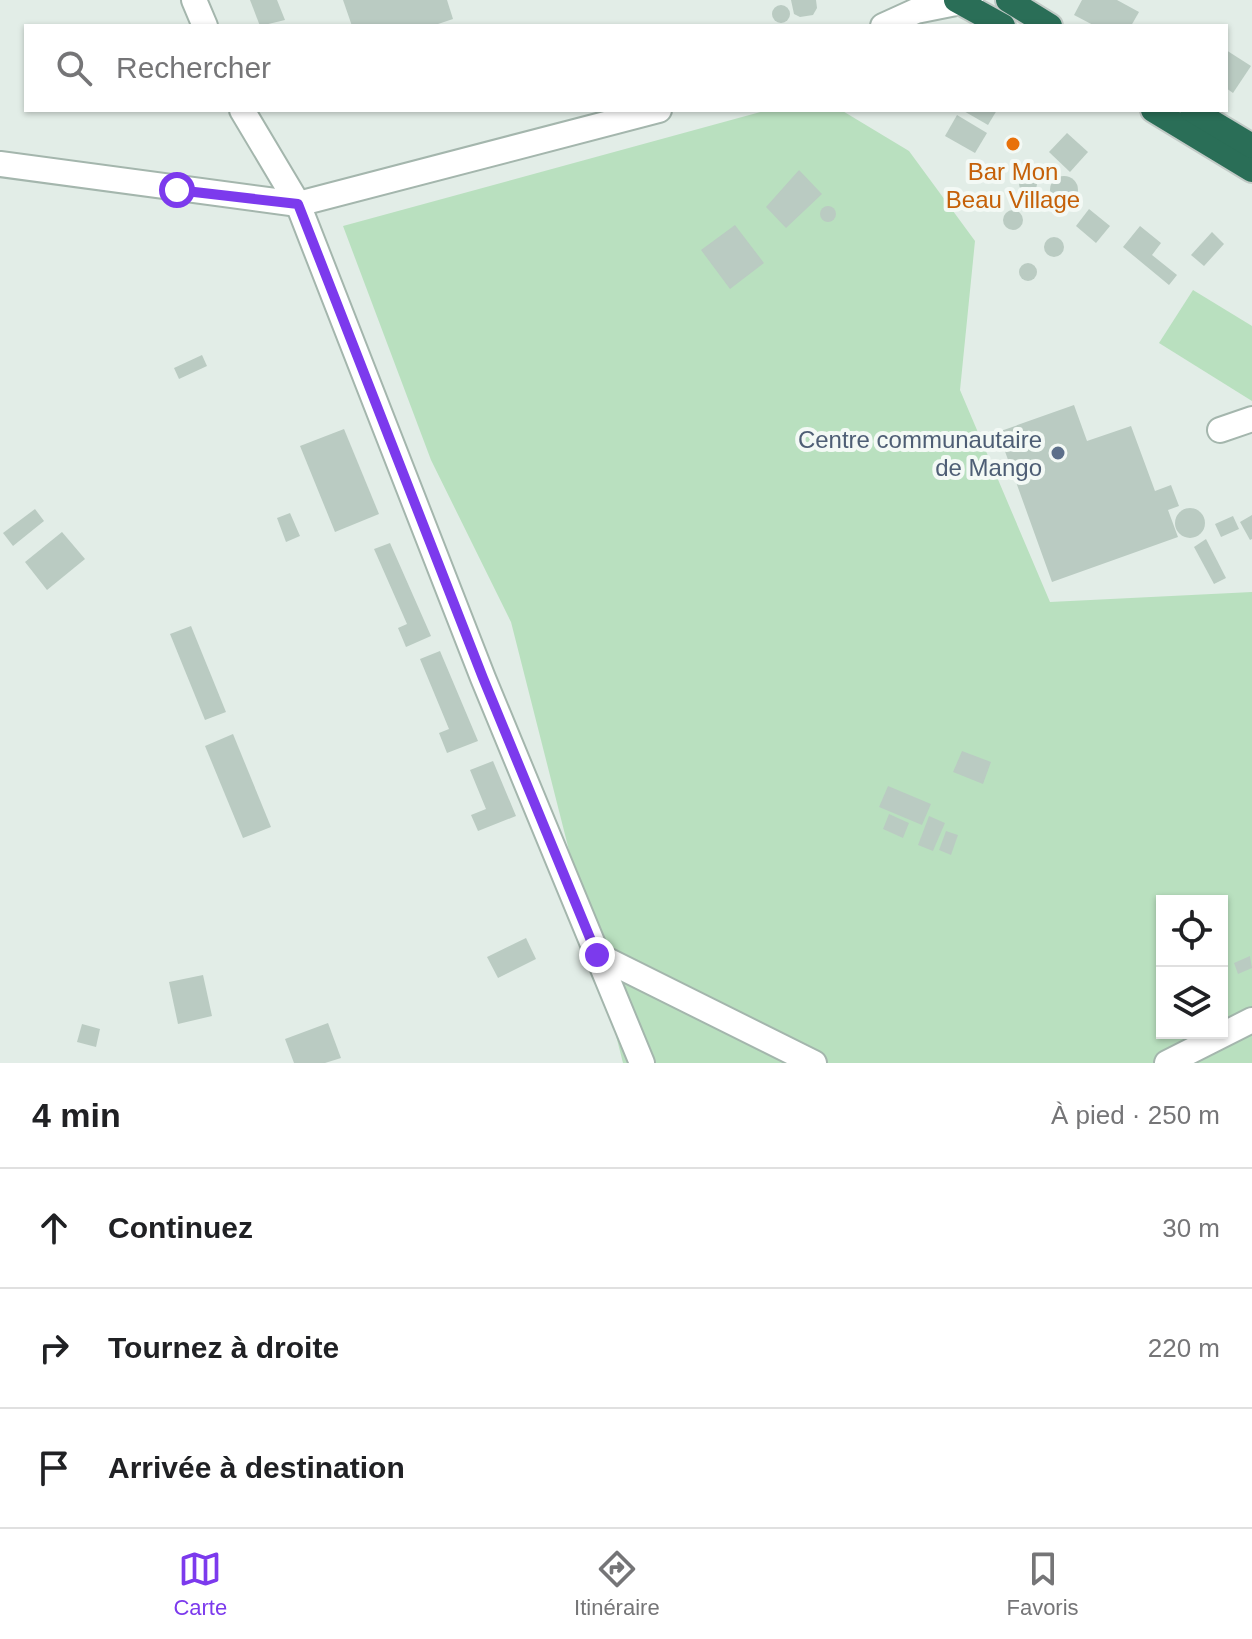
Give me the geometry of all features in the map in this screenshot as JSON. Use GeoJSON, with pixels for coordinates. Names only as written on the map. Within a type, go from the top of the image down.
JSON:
{"type":"FeatureCollection","features":[{"type":"Feature","properties":{"kind":"highway"},"geometry":{"type":"LineString","coordinates":[[1008,0],[1047,24]]}},
{"type":"Feature","properties":{"kind":"highway"},"geometry":{"type":"LineString","coordinates":[[962,1],[1000,24]]}},
{"type":"Feature","properties":{"kind":"highway"},"geometry":{"type":"LineString","coordinates":[[1156,112],[1252,170]]}},
{"type":"Feature","properties":{"kind":"highway"},"geometry":{"type":"LineString","coordinates":[[1195,112],[1252,146]]}},
{"type":"Feature","properties":{"kind":"street"},"geometry":{"type":"LineString","coordinates":[[194,0],[204,24]]}},
{"type":"Feature","properties":{"kind":"street"},"geometry":{"type":"LineString","coordinates":[[887,24],[916,11],[962,1]]}},
{"type":"Feature","properties":{"kind":"street"},"geometry":{"type":"LineString","coordinates":[[243,112],[298,204],[483,678],[642,1063]]}},
{"type":"Feature","properties":{"kind":"street"},"geometry":{"type":"LineString","coordinates":[[0,164],[298,204],[651,112]]}},
{"type":"Feature","properties":{"kind":"street"},"geometry":{"type":"LineString","coordinates":[[1220,430],[1252,419]]}},
{"type":"Feature","properties":{"kind":"street"},"geometry":{"type":"LineString","coordinates":[[597,955],[814,1063]]}},
{"type":"Feature","properties":{"kind":"street"},"geometry":{"type":"LineString","coordinates":[[1167,1063],[1252,1020]]}},
{"type":"Feature","properties":{"kind":"green space"},"geometry":{"type":"Polygon","coordinates":[[[761,112],[844,112],[909,151],[975,241],[960,390],[1050,602],[1252,592],[1252,1063],[623,1063],[511,622],[431,460],[343,226],[761,112]]]}},
{"type":"Feature","properties":{"kind":"green space"},"geometry":{"type":"Polygon","coordinates":[[[1193,290],[1252,326],[1252,401],[1159,343],[1193,290]]]}},
{"type":"Feature","properties":{"kind":"building"},"geometry":{"type":"Polygon","coordinates":[[[250,0],[277,0],[285,20],[259,24],[250,0]]]}},
{"type":"Feature","properties":{"kind":"building"},"geometry":{"type":"Polygon","coordinates":[[[343,0],[447,0],[453,19],[438,24],[351,24],[343,0]]]}},
{"type":"Feature","properties":{"kind":"building"},"geometry":{"type":"Polygon","coordinates":[[[791,0],[816,0],[817,8],[813,15],[800,17],[794,14],[791,0]]]}},
{"type":"Feature","properties":{"kind":"building"},"geometry":{"type":"Polygon","coordinates":[[[1082,0],[1117,0],[1139,12],[1132,24],[1091,24],[1074,15],[1082,0]]]}},
{"type":"Feature","properties":{"kind":"building"},"geometry":{"type":"Polygon","coordinates":[[[777,5],[785,5],[790,14],[788,21],[777,23],[772,18],[772,10],[777,5]]]}},
{"type":"Feature","properties":{"kind":"building"},"geometry":{"type":"Polygon","coordinates":[[[1228,51],[1251,66],[1233,93],[1228,89],[1228,51]]]}},
{"type":"Feature","properties":{"kind":"building"},"geometry":{"type":"Polygon","coordinates":[[[965,112],[996,112],[988,125],[965,112]]]}},
{"type":"Feature","properties":{"kind":"building"},"geometry":{"type":"Polygon","coordinates":[[[957,115],[987,133],[975,153],[945,136],[957,115]]]}},
{"type":"Feature","properties":{"kind":"building"},"geometry":{"type":"Polygon","coordinates":[[[1067,133],[1088,152],[1070,172],[1049,152],[1067,133]]]}},
{"type":"Feature","properties":{"kind":"building"},"geometry":{"type":"Polygon","coordinates":[[[799,170],[822,194],[786,228],[766,207],[799,170]]]}},
{"type":"Feature","properties":{"kind":"building"},"geometry":{"type":"Polygon","coordinates":[[[1028,175],[1037,184],[1028,193],[1019,184],[1028,175]]]}},
{"type":"Feature","properties":{"kind":"building"},"geometry":{"type":"Polygon","coordinates":[[[1064,176],[1074,180],[1078,190],[1074,200],[1064,204],[1054,200],[1050,190],[1054,180],[1064,176]]]}},
{"type":"Feature","properties":{"kind":"building"},"geometry":{"type":"Polygon","coordinates":[[[825,206],[831,206],[836,214],[834,220],[825,222],[820,217],[820,211],[825,206]]]}},
{"type":"Feature","properties":{"kind":"building"},"geometry":{"type":"Polygon","coordinates":[[[1089,209],[1110,226],[1096,243],[1076,226],[1089,209]]]}},
{"type":"Feature","properties":{"kind":"building"},"geometry":{"type":"Polygon","coordinates":[[[1013,210],[1020,213],[1023,220],[1020,227],[1013,230],[1006,227],[1003,220],[1006,213],[1013,210]]]}},
{"type":"Feature","properties":{"kind":"building"},"geometry":{"type":"Polygon","coordinates":[[[735,225],[764,263],[730,289],[701,250],[735,225]]]}},
{"type":"Feature","properties":{"kind":"building"},"geometry":{"type":"Polygon","coordinates":[[[1140,226],[1161,243],[1152,255],[1177,275],[1169,285],[1123,247],[1140,226]]]}},
{"type":"Feature","properties":{"kind":"building"},"geometry":{"type":"Polygon","coordinates":[[[1212,232],[1224,244],[1204,266],[1191,255],[1212,232]]]}},
{"type":"Feature","properties":{"kind":"building"},"geometry":{"type":"Polygon","coordinates":[[[1050,237],[1058,237],[1064,247],[1058,257],[1050,257],[1044,251],[1044,243],[1050,237]]]}},
{"type":"Feature","properties":{"kind":"building"},"geometry":{"type":"Polygon","coordinates":[[[1028,263],[1037,272],[1028,281],[1019,272],[1028,263]]]}},
{"type":"Feature","properties":{"kind":"building"},"geometry":{"type":"Polygon","coordinates":[[[202,355],[207,366],[179,379],[174,368],[202,355]]]}},
{"type":"Feature","properties":{"kind":"building"},"geometry":{"type":"Polygon","coordinates":[[[1074,405],[1087,441],[1131,426],[1155,491],[1171,485],[1179,506],[1168,510],[1178,537],[1052,582],[998,432],[1074,405]]]}},
{"type":"Feature","properties":{"kind":"building"},"geometry":{"type":"Polygon","coordinates":[[[344,429],[379,514],[335,532],[300,446],[344,429]]]}},
{"type":"Feature","properties":{"kind":"building"},"geometry":{"type":"Polygon","coordinates":[[[1190,508],[1196,509],[1204,517],[1204,529],[1196,537],[1190,538],[1184,537],[1176,529],[1175,523],[1176,517],[1184,509],[1190,508]]]}},
{"type":"Feature","properties":{"kind":"building"},"geometry":{"type":"Polygon","coordinates":[[[35,509],[44,521],[13,546],[3,533],[35,509]]]}},
{"type":"Feature","properties":{"kind":"building"},"geometry":{"type":"Polygon","coordinates":[[[290,513],[300,536],[286,542],[277,518],[290,513]]]}},
{"type":"Feature","properties":{"kind":"building"},"geometry":{"type":"Polygon","coordinates":[[[1252,515],[1252,539],[1250,540],[1240,522],[1252,515]]]}},
{"type":"Feature","properties":{"kind":"building"},"geometry":{"type":"Polygon","coordinates":[[[1233,516],[1239,529],[1221,537],[1215,524],[1233,516]]]}},
{"type":"Feature","properties":{"kind":"building"},"geometry":{"type":"Polygon","coordinates":[[[62,532],[85,559],[47,590],[25,562],[62,532]]]}},
{"type":"Feature","properties":{"kind":"building"},"geometry":{"type":"Polygon","coordinates":[[[1206,539],[1226,578],[1214,584],[1194,547],[1206,539]]]}},
{"type":"Feature","properties":{"kind":"building"},"geometry":{"type":"Polygon","coordinates":[[[390,543],[431,636],[406,647],[398,628],[407,624],[374,549],[390,543]]]}},
{"type":"Feature","properties":{"kind":"building"},"geometry":{"type":"Polygon","coordinates":[[[191,626],[226,712],[205,720],[170,634],[191,626]]]}},
{"type":"Feature","properties":{"kind":"building"},"geometry":{"type":"Polygon","coordinates":[[[440,651],[478,741],[447,753],[439,733],[449,729],[420,659],[440,651]]]}},
{"type":"Feature","properties":{"kind":"building"},"geometry":{"type":"Polygon","coordinates":[[[233,734],[271,827],[243,838],[205,746],[233,734]]]}},
{"type":"Feature","properties":{"kind":"building"},"geometry":{"type":"Polygon","coordinates":[[[962,751],[991,762],[983,784],[953,772],[962,751]]]}},
{"type":"Feature","properties":{"kind":"building"},"geometry":{"type":"Polygon","coordinates":[[[493,761],[516,816],[478,831],[471,815],[486,809],[470,770],[493,761]]]}},
{"type":"Feature","properties":{"kind":"building"},"geometry":{"type":"Polygon","coordinates":[[[888,786],[931,804],[922,825],[879,807],[888,786]]]}},
{"type":"Feature","properties":{"kind":"building"},"geometry":{"type":"Polygon","coordinates":[[[889,814],[909,823],[903,838],[883,829],[889,814]]]}},
{"type":"Feature","properties":{"kind":"building"},"geometry":{"type":"Polygon","coordinates":[[[929,816],[945,823],[933,851],[918,845],[929,816]]]}},
{"type":"Feature","properties":{"kind":"building"},"geometry":{"type":"Polygon","coordinates":[[[946,831],[958,835],[951,855],[939,850],[946,831]]]}},
{"type":"Feature","properties":{"kind":"building"},"geometry":{"type":"Polygon","coordinates":[[[526,938],[536,959],[498,978],[487,957],[526,938]]]}},
{"type":"Feature","properties":{"kind":"building"},"geometry":{"type":"Polygon","coordinates":[[[1250,956],[1252,968],[1238,974],[1234,963],[1250,956]]]}},
{"type":"Feature","properties":{"kind":"building"},"geometry":{"type":"Polygon","coordinates":[[[203,975],[212,1016],[178,1024],[169,982],[203,975]]]}},
{"type":"Feature","properties":{"kind":"building"},"geometry":{"type":"Polygon","coordinates":[[[328,1023],[341,1058],[325,1063],[294,1063],[285,1039],[328,1023]]]}},
{"type":"Feature","properties":{"kind":"building"},"geometry":{"type":"Polygon","coordinates":[[[82,1024],[100,1029],[96,1047],[77,1042],[82,1024]]]}},
{"type":"Feature","properties":{"kind":"place","name":"Bar Mon Beau Village"},"geometry":{"type":"Point","coordinates":[1013,144]}},
{"type":"Feature","properties":{"kind":"place","name":"Centre communautaire de Mango"},"geometry":{"type":"Point","coordinates":[1058,453]}},
{"type":"Feature","properties":{"kind":"route"},"geometry":{"type":"LineString","coordinates":[[177,190],[298,204],[483,678],[597,955]]}}]}
